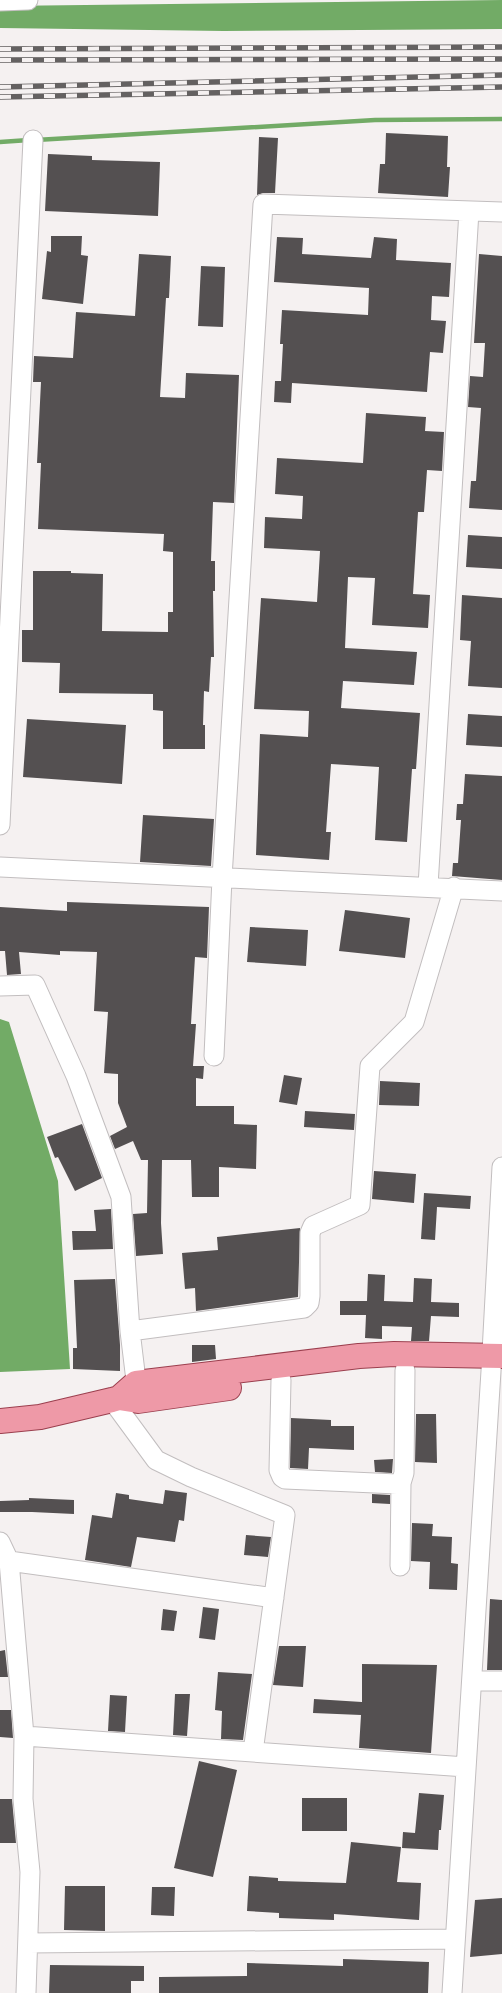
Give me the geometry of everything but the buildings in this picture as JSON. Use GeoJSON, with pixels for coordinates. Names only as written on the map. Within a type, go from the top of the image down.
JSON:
{"type":"FeatureCollection","features":[{"type":"Feature","properties":{"kind":"main road"},"geometry":{"type":"LineString","coordinates":[[0,1421],[40,1417],[126,1396],[367,1355],[497,1364]]}},
{"type":"Feature","properties":{"kind":"main road"},"geometry":{"type":"LineString","coordinates":[[126,1396],[371,1370],[405,1370],[497,1364]]}},
{"type":"Feature","properties":{"kind":"street"},"geometry":{"type":"LineString","coordinates":[[0,1],[28,0]]}},
{"type":"Feature","properties":{"kind":"street"},"geometry":{"type":"LineString","coordinates":[[0,825],[33,140]]}},
{"type":"Feature","properties":{"kind":"street"},"geometry":{"type":"LineString","coordinates":[[214,1056],[222,878],[262,204],[502,212]]}},
{"type":"Feature","properties":{"kind":"street"},"geometry":{"type":"LineString","coordinates":[[428,886],[469,211]]}},
{"type":"Feature","properties":{"kind":"street"},"geometry":{"type":"LineString","coordinates":[[0,867],[454,887],[502,891]]}},
{"type":"Feature","properties":{"kind":"street"},"geometry":{"type":"LineString","coordinates":[[130,1331],[304,1308],[309,1303],[310,1233],[316,1223],[360,1205],[370,1066],[414,1022],[454,887]]}},
{"type":"Feature","properties":{"kind":"street"},"geometry":{"type":"LineString","coordinates":[[0,986],[35,985],[76,1076],[121,1197],[130,1331],[126,1396],[156,1460],[191,1477],[285,1515],[252,1752]]}},
{"type":"Feature","properties":{"kind":"street"},"geometry":{"type":"LineString","coordinates":[[452,1993],[472,1681],[497,1364],[502,1167]]}},
{"type":"Feature","properties":{"kind":"street"},"geometry":{"type":"LineString","coordinates":[[400,1566],[401,1483],[404,1473],[405,1370]]}},
{"type":"Feature","properties":{"kind":"street"},"geometry":{"type":"LineString","coordinates":[[281,1380],[280,1470],[282,1477],[285,1479],[401,1483]]}},
{"type":"Feature","properties":{"kind":"street"},"geometry":{"type":"LineString","coordinates":[[0,1542],[9,1561],[24,1736],[23,1799],[30,1872],[26,1993]]}},
{"type":"Feature","properties":{"kind":"street"},"geometry":{"type":"LineString","coordinates":[[9,1561],[274,1598]]}},
{"type":"Feature","properties":{"kind":"street"},"geometry":{"type":"LineString","coordinates":[[472,1681],[502,1681]]}},
{"type":"Feature","properties":{"kind":"street"},"geometry":{"type":"LineString","coordinates":[[24,1736],[466,1767]]}},
{"type":"Feature","properties":{"kind":"street"},"geometry":{"type":"LineString","coordinates":[[28,1943],[455,1939]]}},
{"type":"Feature","properties":{"kind":"shaded area"},"geometry":{"type":"Polygon","coordinates":[[[502,0],[502,29],[224,31],[0,28],[0,6],[502,0]]]}},
{"type":"Feature","properties":{"kind":"shaded area"},"geometry":{"type":"Polygon","coordinates":[[[0,1019],[9,1022],[58,1181],[70,1369],[0,1372],[0,1019]]]}},
{"type":"Feature","properties":{"kind":"waterway"},"geometry":{"type":"LineString","coordinates":[[36,140],[375,120],[502,119]]}},
{"type":"Feature","properties":{"kind":"waterway"},"geometry":{"type":"LineString","coordinates":[[0,142],[29,140]]}},
{"type":"Feature","properties":{"kind":"railway"},"geometry":{"type":"LineString","coordinates":[[0,49],[502,47]]}},
{"type":"Feature","properties":{"kind":"railway"},"geometry":{"type":"LineString","coordinates":[[0,60],[502,59]]}},
{"type":"Feature","properties":{"kind":"railway"},"geometry":{"type":"LineString","coordinates":[[0,87],[502,75]]}},
{"type":"Feature","properties":{"kind":"railway"},"geometry":{"type":"LineString","coordinates":[[0,97],[502,87]]}}]}
